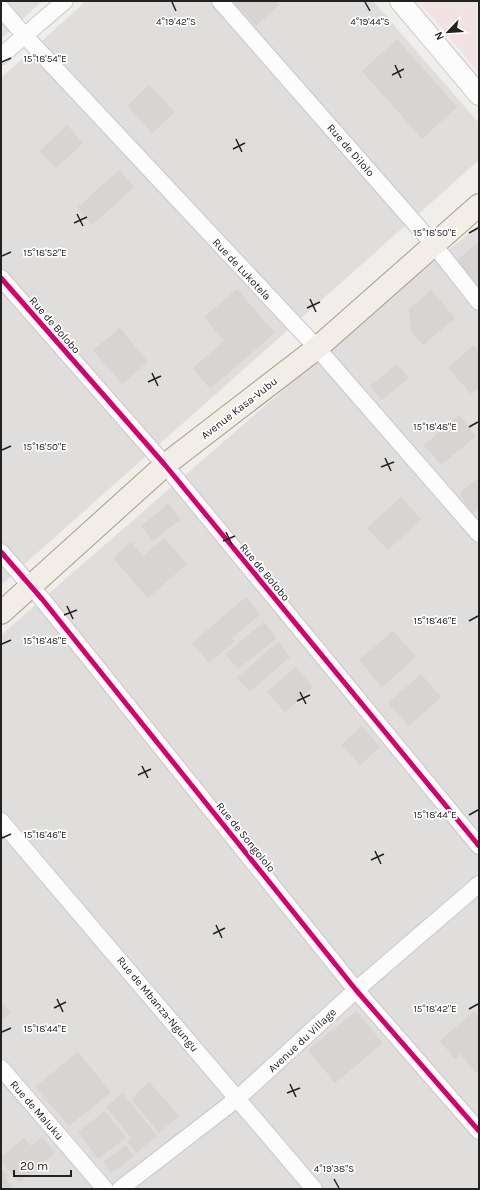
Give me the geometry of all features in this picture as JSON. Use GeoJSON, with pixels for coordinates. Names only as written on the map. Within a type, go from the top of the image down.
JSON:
{"type":"FeatureCollection","features":[{"type":"Feature","properties":{"kind":"main road","name":"Avenue Kasa-Vubu"},"geometry":{"type":"LineString","coordinates":[[1,613],[165,465],[317,348],[479,205]]}},
{"type":"Feature","properties":{"kind":"street"},"geometry":{"type":"LineString","coordinates":[[1,56],[65,1]]}},
{"type":"Feature","properties":{"kind":"street","name":"Rue de Dilolo"},"geometry":{"type":"LineString","coordinates":[[220,1],[434,245],[479,302]]}},
{"type":"Feature","properties":{"kind":"street"},"geometry":{"type":"LineString","coordinates":[[400,1],[479,95]]}},
{"type":"Feature","properties":{"kind":"street","name":"Rue de Lukotela"},"geometry":{"type":"LineString","coordinates":[[1,8],[25,36],[317,348],[479,534]]}},
{"type":"Feature","properties":{"kind":"street","name":"Rue de Bolobo"},"geometry":{"type":"LineString","coordinates":[[1,278],[165,465],[479,846]]}},
{"type":"Feature","properties":{"kind":"street","name":"Rue de Songololo"},"geometry":{"type":"LineString","coordinates":[[1,552],[42,599],[356,990],[479,1130]]}},
{"type":"Feature","properties":{"kind":"street","name":"Rue de Mbanza-Ngungu"},"geometry":{"type":"LineString","coordinates":[[1,820],[314,1189]]}},
{"type":"Feature","properties":{"kind":"street","name":"Avenue du Village"},"geometry":{"type":"LineString","coordinates":[[120,1189],[238,1098],[356,990],[479,884]]}},
{"type":"Feature","properties":{"kind":"street","name":"Rue de Maluku"},"geometry":{"type":"LineString","coordinates":[[1,1068],[105,1189]]}},
{"type":"Feature","properties":{"kind":"shaded area"},"geometry":{"type":"Polygon","coordinates":[[[1,1],[42,1],[1,39],[1,1]]]}},
{"type":"Feature","properties":{"kind":"shaded area"},"geometry":{"type":"Polygon","coordinates":[[[86,1],[373,1],[479,123],[479,160],[1,585],[1,78],[86,1]]]}},
{"type":"Feature","properties":{"kind":"shaded area"},"geometry":{"type":"Polygon","coordinates":[[[419,1],[479,1],[479,73],[419,1]]]}},
{"type":"Feature","properties":{"kind":"shaded area"},"geometry":{"type":"Polygon","coordinates":[[[479,225],[479,1189],[1,1189],[1,635],[389,298],[479,225]]]}},
{"type":"Feature","properties":{"kind":"building"},"geometry":{"type":"Polygon","coordinates":[[[232,1],[275,1],[279,5],[256,26],[232,1]]]}},
{"type":"Feature","properties":{"kind":"building"},"geometry":{"type":"Polygon","coordinates":[[[397,39],[457,107],[422,139],[362,71],[397,39]]]}},
{"type":"Feature","properties":{"kind":"building"},"geometry":{"type":"Polygon","coordinates":[[[149,85],[175,112],[152,133],[127,106],[149,85]]]}},
{"type":"Feature","properties":{"kind":"building"},"geometry":{"type":"Polygon","coordinates":[[[67,125],[83,143],[56,168],[40,151],[67,125]]]}},
{"type":"Feature","properties":{"kind":"building"},"geometry":{"type":"Polygon","coordinates":[[[119,170],[134,187],[92,225],[77,208],[119,170]]]}},
{"type":"Feature","properties":{"kind":"building"},"geometry":{"type":"Polygon","coordinates":[[[479,242],[479,295],[453,263],[479,242]]]}},
{"type":"Feature","properties":{"kind":"building"},"geometry":{"type":"Polygon","coordinates":[[[237,289],[275,333],[210,389],[193,368],[224,341],[204,317],[237,289]]]}},
{"type":"Feature","properties":{"kind":"building"},"geometry":{"type":"Polygon","coordinates":[[[431,290],[455,318],[423,345],[411,331],[409,309],[431,290]]]}},
{"type":"Feature","properties":{"kind":"building"},"geometry":{"type":"Polygon","coordinates":[[[120,328],[148,362],[122,384],[93,350],[120,328]]]}},
{"type":"Feature","properties":{"kind":"building"},"geometry":{"type":"Polygon","coordinates":[[[474,345],[479,351],[479,388],[471,394],[448,368],[474,345]]]}},
{"type":"Feature","properties":{"kind":"building"},"geometry":{"type":"Polygon","coordinates":[[[397,364],[409,378],[382,400],[370,386],[397,364]]]}},
{"type":"Feature","properties":{"kind":"building"},"geometry":{"type":"Polygon","coordinates":[[[459,415],[476,436],[441,465],[424,445],[459,415]]]}},
{"type":"Feature","properties":{"kind":"building"},"geometry":{"type":"Polygon","coordinates":[[[479,477],[479,508],[471,515],[460,493],[479,477]]]}},
{"type":"Feature","properties":{"kind":"building"},"geometry":{"type":"Polygon","coordinates":[[[401,497],[421,519],[388,550],[367,528],[401,497]]]}},
{"type":"Feature","properties":{"kind":"building"},"geometry":{"type":"Polygon","coordinates":[[[168,504],[181,519],[153,541],[141,526],[168,504]]]}},
{"type":"Feature","properties":{"kind":"building"},"geometry":{"type":"Polygon","coordinates":[[[164,538],[187,564],[148,598],[113,558],[131,542],[143,556],[164,538]]]}},
{"type":"Feature","properties":{"kind":"building"},"geometry":{"type":"Polygon","coordinates":[[[246,597],[260,614],[232,638],[235,641],[209,663],[192,643],[246,597]]]}},
{"type":"Feature","properties":{"kind":"building"},"geometry":{"type":"Polygon","coordinates":[[[264,622],[277,638],[238,669],[225,654],[264,622]]]}},
{"type":"Feature","properties":{"kind":"building"},"geometry":{"type":"Polygon","coordinates":[[[393,631],[416,657],[382,687],[359,660],[393,631]]]}},
{"type":"Feature","properties":{"kind":"building"},"geometry":{"type":"Polygon","coordinates":[[[278,642],[290,657],[250,692],[237,677],[278,642]]]}},
{"type":"Feature","properties":{"kind":"building"},"geometry":{"type":"Polygon","coordinates":[[[295,667],[313,687],[285,712],[267,692],[295,667]]]}},
{"type":"Feature","properties":{"kind":"building"},"geometry":{"type":"Polygon","coordinates":[[[421,674],[441,697],[409,726],[388,703],[421,674]]]}},
{"type":"Feature","properties":{"kind":"building"},"geometry":{"type":"Polygon","coordinates":[[[362,726],[380,747],[360,765],[341,745],[362,726]]]}},
{"type":"Feature","properties":{"kind":"building"},"geometry":{"type":"Polygon","coordinates":[[[1,1001],[11,1012],[1,1021],[1,1001]]]}},
{"type":"Feature","properties":{"kind":"building"},"geometry":{"type":"Polygon","coordinates":[[[356,1011],[383,1043],[335,1083],[308,1050],[356,1011]]]}},
{"type":"Feature","properties":{"kind":"building"},"geometry":{"type":"Polygon","coordinates":[[[474,1011],[479,1017],[479,1070],[476,1073],[460,1054],[455,1059],[440,1041],[474,1011]]]}},
{"type":"Feature","properties":{"kind":"building"},"geometry":{"type":"Polygon","coordinates":[[[78,1052],[111,1092],[69,1126],[35,1087],[78,1052]]]}},
{"type":"Feature","properties":{"kind":"building"},"geometry":{"type":"Polygon","coordinates":[[[149,1082],[179,1116],[159,1133],[131,1099],[149,1082]]]}},
{"type":"Feature","properties":{"kind":"building"},"geometry":{"type":"Polygon","coordinates":[[[123,1093],[157,1136],[136,1153],[127,1141],[131,1138],[106,1107],[123,1093]]]}},
{"type":"Feature","properties":{"kind":"building"},"geometry":{"type":"Polygon","coordinates":[[[105,1111],[126,1138],[98,1159],[78,1132],[105,1111]]]}},
{"type":"Feature","properties":{"kind":"building"},"geometry":{"type":"Polygon","coordinates":[[[42,1137],[55,1153],[19,1183],[1,1161],[1,1157],[24,1138],[31,1146],[42,1137]]]}},
{"type":"Feature","properties":{"kind":"building"},"geometry":{"type":"Polygon","coordinates":[[[126,1145],[134,1156],[111,1173],[103,1162],[126,1145]]]}},
{"type":"Feature","properties":{"kind":"building"},"geometry":{"type":"Polygon","coordinates":[[[1,1168],[8,1176],[5,1178],[12,1186],[8,1189],[1,1189],[1,1168]]]}},
{"type":"Feature","properties":{"kind":"cycle path"},"geometry":{"type":"LineString","coordinates":[[1,278],[165,465],[479,846]]}},
{"type":"Feature","properties":{"kind":"cycle path"},"geometry":{"type":"LineString","coordinates":[[1,552],[42,599],[356,990],[479,1131]]}}]}
